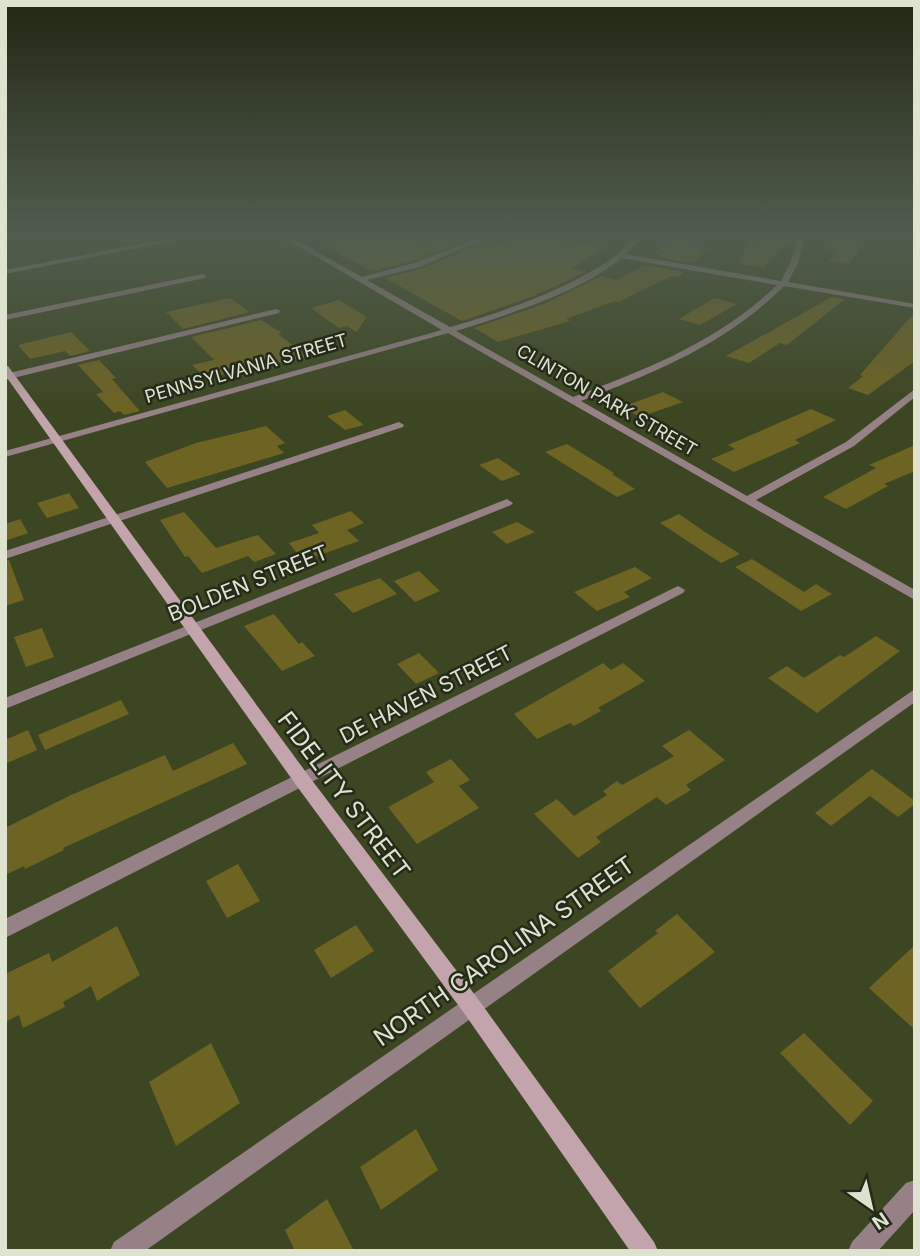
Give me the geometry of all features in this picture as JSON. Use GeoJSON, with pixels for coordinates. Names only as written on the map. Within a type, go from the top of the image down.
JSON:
{"type":"FeatureCollection","features":[{"type":"Feature","properties":{"kind":"main road","name":"FIDELITY STREET"},"geometry":{"type":"LineString","coordinates":[[7,373],[58,439],[302,780],[471,1006],[645,1251]]}},
{"type":"Feature","properties":{"kind":"street"},"geometry":{"type":"LineString","coordinates":[[5,318],[119,294]]}},
{"type":"Feature","properties":{"kind":"street","name":"CLINTON PARK STREET"},"geometry":{"type":"LineString","coordinates":[[384,294],[915,596]]}},
{"type":"Feature","properties":{"kind":"street","name":"PENNSYLVANIA STREET"},"geometry":{"type":"LineString","coordinates":[[5,454],[447,330],[550,294]]}},
{"type":"Feature","properties":{"kind":"street"},"geometry":{"type":"LineString","coordinates":[[572,401],[672,361],[737,324],[771,294]]}},
{"type":"Feature","properties":{"kind":"street"},"geometry":{"type":"LineString","coordinates":[[844,294],[915,306]]}},
{"type":"Feature","properties":{"kind":"street"},"geometry":{"type":"LineString","coordinates":[[7,373],[276,311]]}},
{"type":"Feature","properties":{"kind":"street"},"geometry":{"type":"LineString","coordinates":[[748,500],[850,444],[915,393]]}},
{"type":"Feature","properties":{"kind":"street"},"geometry":{"type":"LineString","coordinates":[[5,555],[400,425]]}},
{"type":"Feature","properties":{"kind":"street","name":"BOLDEN STREET"},"geometry":{"type":"LineString","coordinates":[[5,704],[507,503]]}},
{"type":"Feature","properties":{"kind":"street","name":"DE HAVEN STREET"},"geometry":{"type":"LineString","coordinates":[[5,929],[678,590]]}},
{"type":"Feature","properties":{"kind":"street","name":"NORTH CAROLINA STREET"},"geometry":{"type":"LineString","coordinates":[[123,1251],[915,694]]}},
{"type":"Feature","properties":{"kind":"street"},"geometry":{"type":"LineString","coordinates":[[861,1251],[915,1192]]}},
{"type":"Feature","properties":{"kind":"building"},"geometry":{"type":"Polygon","coordinates":[[[413,294],[539,294],[531,297],[462,321],[413,294]]]}},
{"type":"Feature","properties":{"kind":"building"},"geometry":{"type":"Polygon","coordinates":[[[565,294],[636,294],[619,302],[614,301],[566,319],[570,321],[498,342],[474,328],[544,304],[565,294]]]}},
{"type":"Feature","properties":{"kind":"building"},"geometry":{"type":"Polygon","coordinates":[[[832,297],[845,299],[787,345],[780,343],[749,363],[726,356],[832,297]]]}},
{"type":"Feature","properties":{"kind":"building"},"geometry":{"type":"Polygon","coordinates":[[[230,298],[250,312],[183,329],[166,312],[230,298]]]}},
{"type":"Feature","properties":{"kind":"building"},"geometry":{"type":"Polygon","coordinates":[[[714,298],[737,304],[700,325],[679,319],[714,298]]]}},
{"type":"Feature","properties":{"kind":"building"},"geometry":{"type":"Polygon","coordinates":[[[339,300],[367,317],[356,332],[347,326],[339,328],[311,308],[339,300]]]}},
{"type":"Feature","properties":{"kind":"building"},"geometry":{"type":"Polygon","coordinates":[[[915,312],[915,361],[868,395],[848,388],[863,376],[860,375],[915,312]]]}},
{"type":"Feature","properties":{"kind":"building"},"geometry":{"type":"Polygon","coordinates":[[[261,320],[282,333],[278,334],[308,357],[206,378],[192,365],[214,360],[191,337],[261,320]]]}},
{"type":"Feature","properties":{"kind":"building"},"geometry":{"type":"Polygon","coordinates":[[[71,332],[90,351],[70,356],[65,351],[30,359],[18,345],[71,332]]]}},
{"type":"Feature","properties":{"kind":"building"},"geometry":{"type":"Polygon","coordinates":[[[99,360],[140,411],[124,415],[120,411],[114,413],[96,394],[103,392],[78,365],[99,360]]]}},
{"type":"Feature","properties":{"kind":"building"},"geometry":{"type":"Polygon","coordinates":[[[663,392],[683,402],[640,417],[622,407],[663,392]]]}},
{"type":"Feature","properties":{"kind":"building"},"geometry":{"type":"Polygon","coordinates":[[[811,409],[836,420],[795,440],[800,443],[734,472],[711,459],[735,449],[728,445],[811,409]]]}},
{"type":"Feature","properties":{"kind":"building"},"geometry":{"type":"Polygon","coordinates":[[[345,410],[364,425],[345,430],[327,416],[345,410]]]}},
{"type":"Feature","properties":{"kind":"building"},"geometry":{"type":"Polygon","coordinates":[[[266,426],[285,443],[277,446],[284,453],[167,488],[145,462],[196,443],[266,426]]]}},
{"type":"Feature","properties":{"kind":"building"},"geometry":{"type":"Polygon","coordinates":[[[567,444],[635,489],[617,497],[545,452],[567,444]]]}},
{"type":"Feature","properties":{"kind":"building"},"geometry":{"type":"Polygon","coordinates":[[[915,445],[915,471],[884,484],[888,486],[846,509],[823,497],[876,468],[869,465],[915,445]]]}},
{"type":"Feature","properties":{"kind":"building"},"geometry":{"type":"Polygon","coordinates":[[[498,458],[521,474],[502,481],[479,465],[498,458]]]}},
{"type":"Feature","properties":{"kind":"building"},"geometry":{"type":"Polygon","coordinates":[[[69,493],[79,508],[47,518],[37,503],[69,493]]]}},
{"type":"Feature","properties":{"kind":"building"},"geometry":{"type":"Polygon","coordinates":[[[351,511],[364,523],[347,530],[359,541],[303,561],[289,543],[319,533],[312,525],[351,511]]]}},
{"type":"Feature","properties":{"kind":"building"},"geometry":{"type":"Polygon","coordinates":[[[184,512],[216,548],[258,535],[276,554],[254,562],[248,556],[202,573],[188,556],[185,557],[160,520],[184,512]]]}},
{"type":"Feature","properties":{"kind":"building"},"geometry":{"type":"Polygon","coordinates":[[[679,514],[740,554],[721,563],[660,523],[679,514]]]}},
{"type":"Feature","properties":{"kind":"building"},"geometry":{"type":"Polygon","coordinates":[[[20,519],[28,533],[5,541],[5,524],[20,519]]]}},
{"type":"Feature","properties":{"kind":"building"},"geometry":{"type":"Polygon","coordinates":[[[517,522],[535,532],[507,544],[492,532],[517,522]]]}},
{"type":"Feature","properties":{"kind":"building"},"geometry":{"type":"Polygon","coordinates":[[[752,559],[804,592],[816,584],[832,594],[801,611],[735,567],[752,559]]]}},
{"type":"Feature","properties":{"kind":"building"},"geometry":{"type":"Polygon","coordinates":[[[9,560],[24,600],[5,606],[5,561],[9,560]]]}},
{"type":"Feature","properties":{"kind":"building"},"geometry":{"type":"Polygon","coordinates":[[[635,567],[652,578],[624,592],[630,597],[597,611],[574,592],[635,567]]]}},
{"type":"Feature","properties":{"kind":"building"},"geometry":{"type":"Polygon","coordinates":[[[419,571],[440,591],[415,602],[394,581],[419,571]]]}},
{"type":"Feature","properties":{"kind":"building"},"geometry":{"type":"Polygon","coordinates":[[[380,578],[397,594],[353,613],[334,594],[380,578]]]}},
{"type":"Feature","properties":{"kind":"building"},"geometry":{"type":"Polygon","coordinates":[[[274,614],[299,644],[302,642],[315,656],[282,671],[244,626],[274,614]]]}},
{"type":"Feature","properties":{"kind":"building"},"geometry":{"type":"Polygon","coordinates":[[[42,628],[54,657],[26,667],[14,637],[42,628]]]}},
{"type":"Feature","properties":{"kind":"building"},"geometry":{"type":"Polygon","coordinates":[[[876,636],[900,651],[817,713],[768,678],[787,666],[804,678],[876,636]]]}},
{"type":"Feature","properties":{"kind":"building"},"geometry":{"type":"Polygon","coordinates":[[[419,653],[439,673],[416,684],[397,664],[419,653]]]}},
{"type":"Feature","properties":{"kind":"building"},"geometry":{"type":"Polygon","coordinates":[[[603,663],[611,670],[623,663],[645,681],[598,708],[601,711],[574,726],[570,723],[537,739],[514,714],[603,663]]]}},
{"type":"Feature","properties":{"kind":"building"},"geometry":{"type":"Polygon","coordinates":[[[121,700],[129,714],[45,750],[38,735],[121,700]]]}},
{"type":"Feature","properties":{"kind":"building"},"geometry":{"type":"Polygon","coordinates":[[[28,730],[37,750],[5,764],[5,740],[28,730]]]}},
{"type":"Feature","properties":{"kind":"building"},"geometry":{"type":"Polygon","coordinates":[[[689,730],[725,760],[686,785],[691,790],[666,805],[657,797],[596,837],[601,842],[578,858],[534,814],[557,799],[574,816],[607,795],[603,791],[617,781],[622,785],[674,756],[662,746],[689,730]]]}},
{"type":"Feature","properties":{"kind":"building"},"geometry":{"type":"Polygon","coordinates":[[[233,743],[247,764],[63,848],[64,850],[25,869],[24,866],[5,875],[5,828],[71,795],[165,755],[173,771],[233,743]]]}},
{"type":"Feature","properties":{"kind":"building"},"geometry":{"type":"Polygon","coordinates":[[[451,759],[470,780],[459,786],[479,808],[417,844],[388,807],[434,782],[426,772],[451,759]]]}},
{"type":"Feature","properties":{"kind":"building"},"geometry":{"type":"Polygon","coordinates":[[[872,769],[915,801],[915,804],[898,817],[870,796],[831,826],[815,813],[872,769]]]}},
{"type":"Feature","properties":{"kind":"building"},"geometry":{"type":"Polygon","coordinates":[[[238,864],[260,901],[227,918],[206,881],[238,864]]]}},
{"type":"Feature","properties":{"kind":"building"},"geometry":{"type":"Polygon","coordinates":[[[677,914],[715,952],[640,1008],[608,971],[658,933],[655,931],[677,914]]]}},
{"type":"Feature","properties":{"kind":"building"},"geometry":{"type":"Polygon","coordinates":[[[356,925],[374,951],[331,978],[314,950],[356,925]]]}},
{"type":"Feature","properties":{"kind":"building"},"geometry":{"type":"Polygon","coordinates":[[[117,926],[140,975],[97,1001],[91,986],[63,1002],[65,1007],[23,1028],[19,1015],[5,1022],[5,974],[49,953],[52,962],[117,926]]]}},
{"type":"Feature","properties":{"kind":"building"},"geometry":{"type":"Polygon","coordinates":[[[915,945],[915,1030],[869,988],[915,945]]]}},
{"type":"Feature","properties":{"kind":"building"},"geometry":{"type":"Polygon","coordinates":[[[804,1033],[873,1101],[850,1125],[780,1053],[804,1033]]]}},
{"type":"Feature","properties":{"kind":"building"},"geometry":{"type":"Polygon","coordinates":[[[211,1043],[240,1103],[176,1146],[149,1082],[211,1043]]]}},
{"type":"Feature","properties":{"kind":"building"},"geometry":{"type":"Polygon","coordinates":[[[416,1129],[438,1170],[381,1210],[360,1167],[416,1129]]]}},
{"type":"Feature","properties":{"kind":"building"},"geometry":{"type":"Polygon","coordinates":[[[327,1199],[354,1251],[295,1251],[285,1230],[327,1199]]]}}]}
